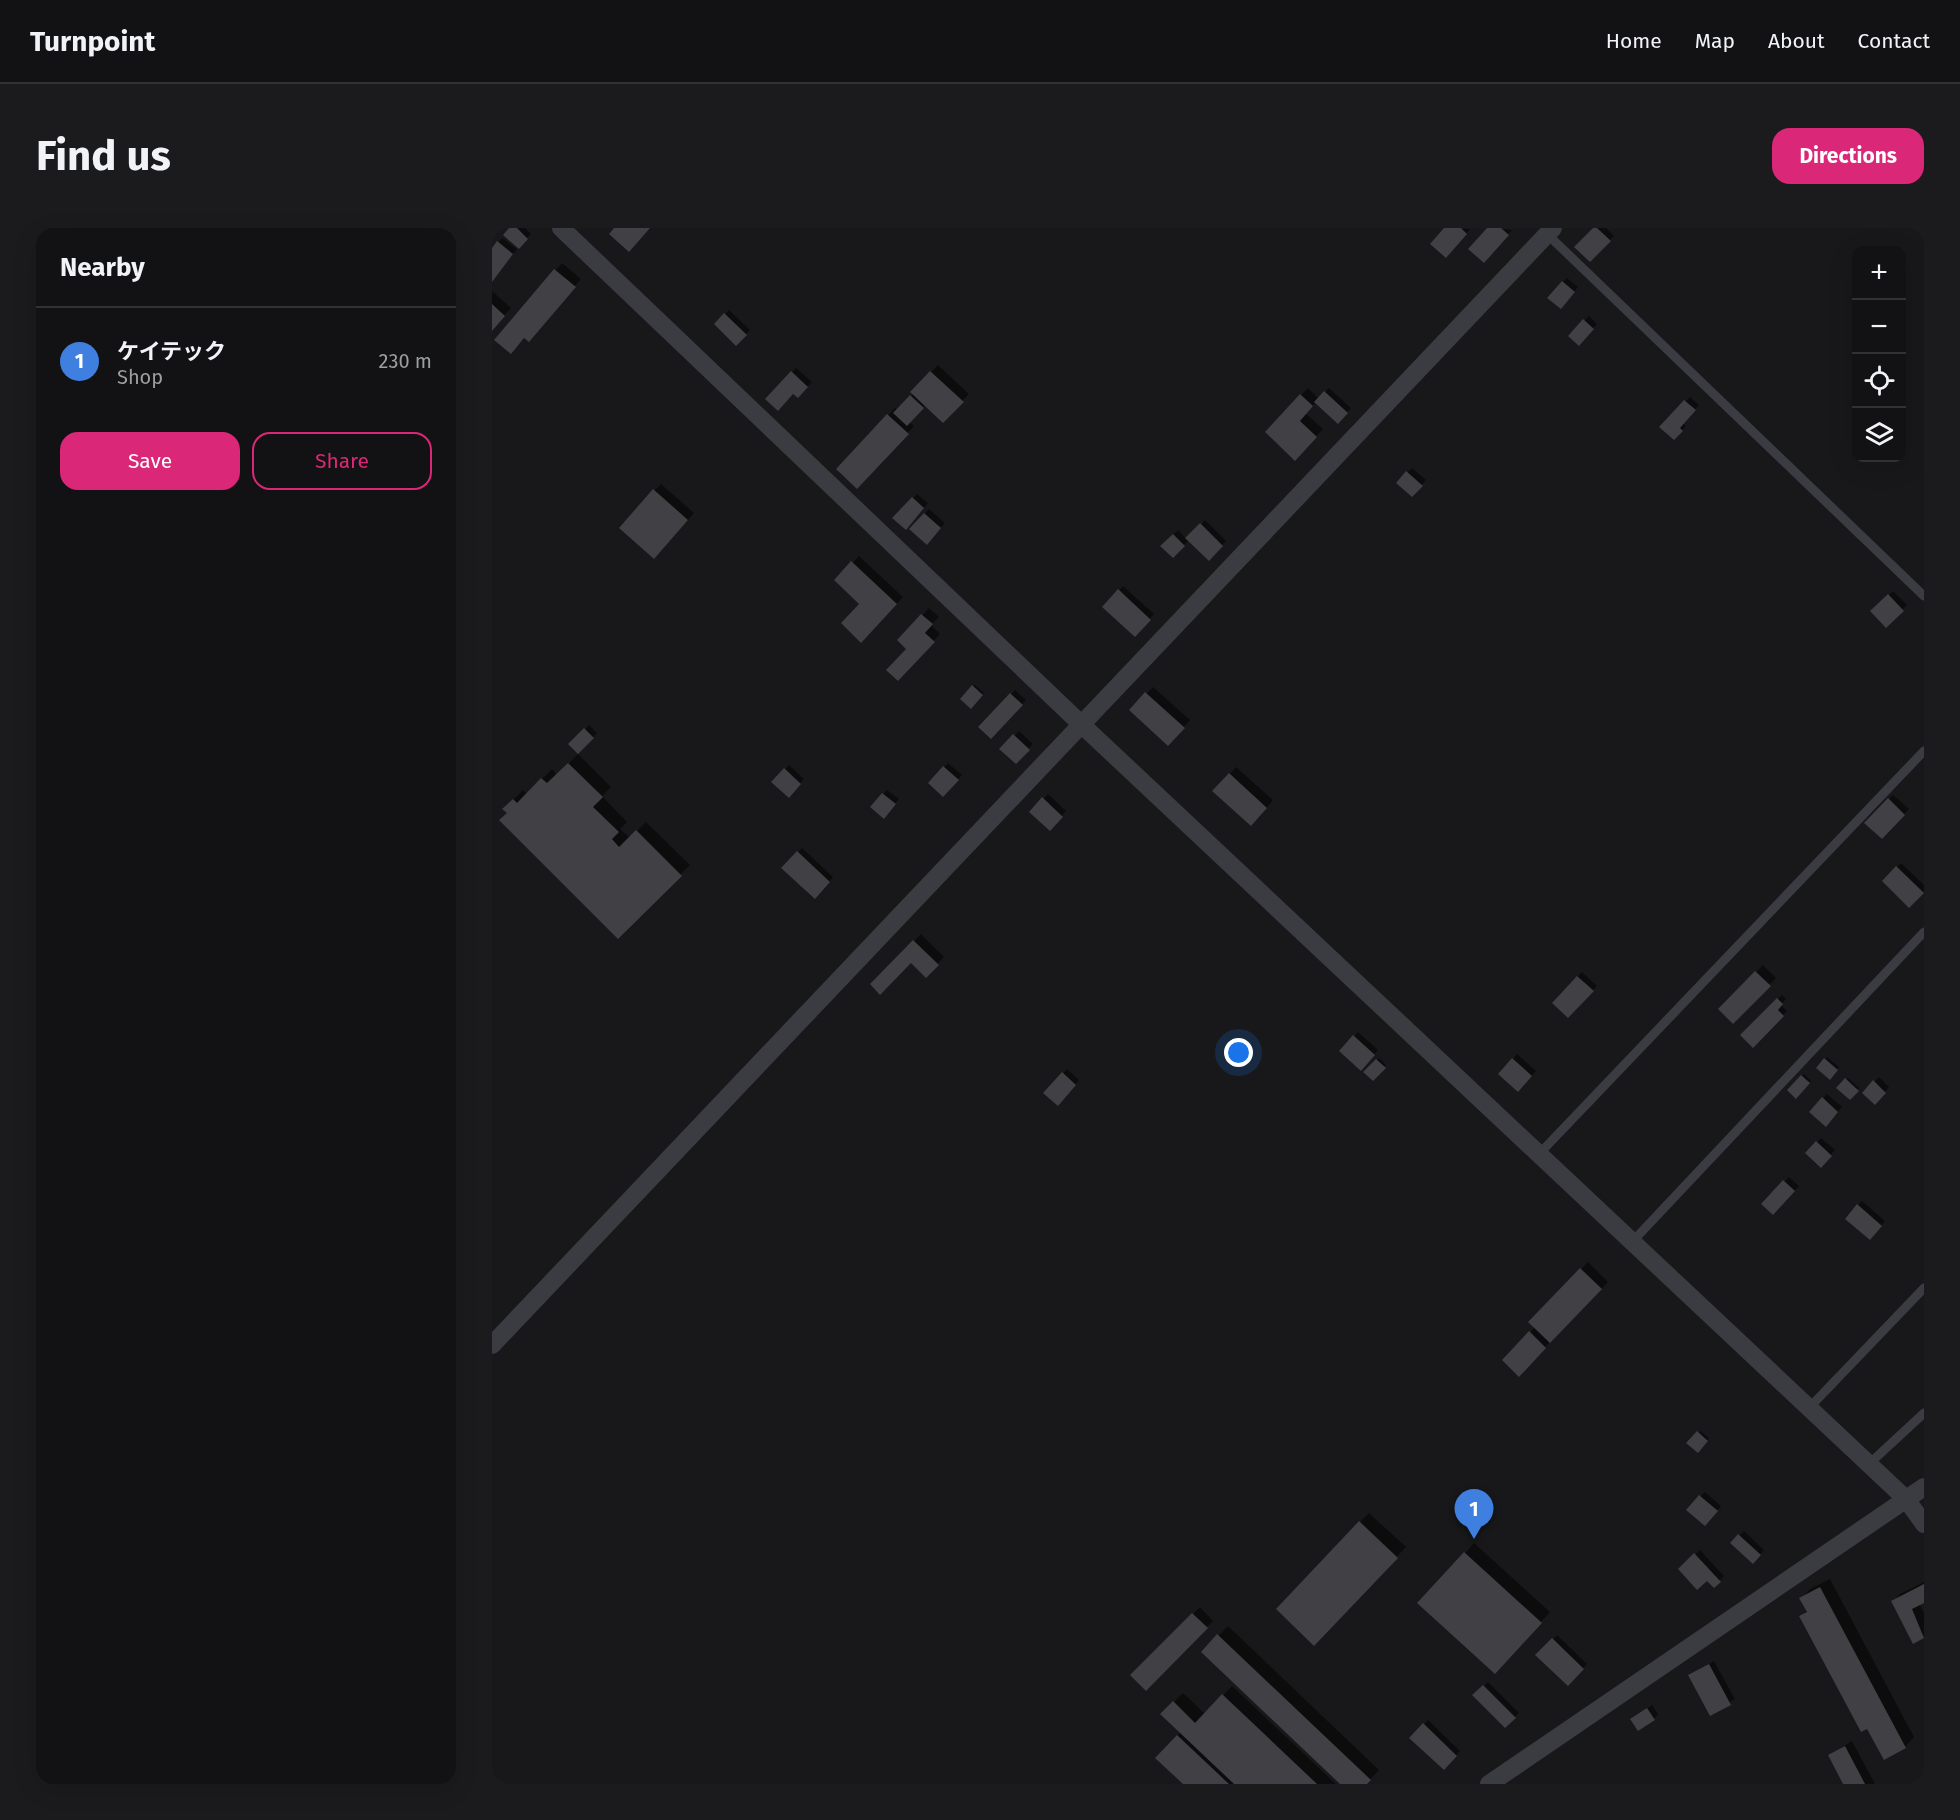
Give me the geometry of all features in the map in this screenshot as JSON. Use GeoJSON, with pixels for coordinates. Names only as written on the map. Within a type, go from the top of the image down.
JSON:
{"type":"FeatureCollection","features":[{"type":"Feature","properties":{"kind":"street"},"geometry":{"type":"LineString","coordinates":[[561,228],[1081,724],[1906,1499],[1924,1524]]}},
{"type":"Feature","properties":{"kind":"street"},"geometry":{"type":"LineString","coordinates":[[492,1345],[1547,230]]}},
{"type":"Feature","properties":{"kind":"street"},"geometry":{"type":"LineString","coordinates":[[1489,1784],[1924,1487]]}},
{"type":"Feature","properties":{"kind":"lane"},"geometry":{"type":"LineString","coordinates":[[1547,230],[1924,596]]}},
{"type":"Feature","properties":{"kind":"lane"},"geometry":{"type":"LineString","coordinates":[[1540,1153],[1924,751]]}},
{"type":"Feature","properties":{"kind":"lane"},"geometry":{"type":"LineString","coordinates":[[1633,1241],[1924,932]]}},
{"type":"Feature","properties":{"kind":"lane"},"geometry":{"type":"LineString","coordinates":[[1809,1408],[1924,1288]]}},
{"type":"Feature","properties":{"kind":"lane"},"geometry":{"type":"LineString","coordinates":[[1869,1464],[1924,1413]]}},
{"type":"Feature","properties":{"kind":"building"},"geometry":{"type":"Polygon","coordinates":[[[509,228],[517,228],[528,239],[519,249],[503,235],[509,228]]]}},
{"type":"Feature","properties":{"kind":"building"},"geometry":{"type":"Polygon","coordinates":[[[614,228],[650,228],[629,252],[609,234],[614,228]]]}},
{"type":"Feature","properties":{"kind":"building"},"geometry":{"type":"Polygon","coordinates":[[[1444,228],[1461,228],[1467,234],[1446,258],[1430,244],[1444,228]]]}},
{"type":"Feature","properties":{"kind":"building"},"geometry":{"type":"Polygon","coordinates":[[[1487,228],[1501,228],[1509,235],[1484,263],[1468,249],[1487,228]]]}},
{"type":"Feature","properties":{"kind":"building"},"geometry":{"type":"Polygon","coordinates":[[[1593,228],[1597,228],[1611,241],[1590,262],[1574,247],[1593,228]]]}},
{"type":"Feature","properties":{"kind":"building"},"geometry":{"type":"Polygon","coordinates":[[[497,241],[513,254],[492,282],[492,248],[497,241]]]}},
{"type":"Feature","properties":{"kind":"building"},"geometry":{"type":"Polygon","coordinates":[[[554,269],[576,287],[529,342],[524,338],[511,354],[494,340],[554,269]]]}},
{"type":"Feature","properties":{"kind":"building"},"geometry":{"type":"Polygon","coordinates":[[[1562,281],[1575,292],[1561,309],[1547,298],[1562,281]]]}},
{"type":"Feature","properties":{"kind":"building"},"geometry":{"type":"Polygon","coordinates":[[[492,304],[505,316],[492,331],[492,304]]]}},
{"type":"Feature","properties":{"kind":"building"},"geometry":{"type":"Polygon","coordinates":[[[724,313],[747,335],[736,346],[714,324],[724,313]]]}},
{"type":"Feature","properties":{"kind":"building"},"geometry":{"type":"Polygon","coordinates":[[[1583,319],[1594,329],[1579,346],[1568,336],[1583,319]]]}},
{"type":"Feature","properties":{"kind":"building"},"geometry":{"type":"Polygon","coordinates":[[[791,371],[808,387],[798,398],[793,394],[778,411],[765,399],[791,371]]]}},
{"type":"Feature","properties":{"kind":"building"},"geometry":{"type":"Polygon","coordinates":[[[930,371],[964,402],[943,423],[910,392],[930,371]]]}},
{"type":"Feature","properties":{"kind":"building"},"geometry":{"type":"Polygon","coordinates":[[[1324,391],[1348,413],[1338,424],[1314,402],[1324,391]]]}},
{"type":"Feature","properties":{"kind":"building"},"geometry":{"type":"Polygon","coordinates":[[[1300,394],[1313,406],[1300,421],[1317,437],[1295,461],[1265,432],[1300,394]]]}},
{"type":"Feature","properties":{"kind":"building"},"geometry":{"type":"Polygon","coordinates":[[[910,395],[924,408],[907,426],[893,413],[910,395]]]}},
{"type":"Feature","properties":{"kind":"building"},"geometry":{"type":"Polygon","coordinates":[[[1684,400],[1696,410],[1680,428],[1683,431],[1674,440],[1659,427],[1684,400]]]}},
{"type":"Feature","properties":{"kind":"building"},"geometry":{"type":"Polygon","coordinates":[[[887,414],[909,434],[857,489],[836,469],[887,414]]]}},
{"type":"Feature","properties":{"kind":"building"},"geometry":{"type":"Polygon","coordinates":[[[1406,471],[1423,486],[1412,497],[1396,483],[1406,471]]]}},
{"type":"Feature","properties":{"kind":"building"},"geometry":{"type":"Polygon","coordinates":[[[653,489],[688,520],[654,559],[619,528],[653,489]]]}},
{"type":"Feature","properties":{"kind":"building"},"geometry":{"type":"Polygon","coordinates":[[[912,497],[924,508],[906,530],[892,518],[912,497]]]}},
{"type":"Feature","properties":{"kind":"building"},"geometry":{"type":"Polygon","coordinates":[[[924,513],[941,528],[927,545],[909,529],[924,513]]]}},
{"type":"Feature","properties":{"kind":"building"},"geometry":{"type":"Polygon","coordinates":[[[1200,523],[1223,546],[1209,561],[1185,538],[1200,523]]]}},
{"type":"Feature","properties":{"kind":"building"},"geometry":{"type":"Polygon","coordinates":[[[1173,534],[1185,546],[1173,558],[1160,546],[1173,534]]]}},
{"type":"Feature","properties":{"kind":"building"},"geometry":{"type":"Polygon","coordinates":[[[851,561],[897,604],[861,643],[841,623],[859,604],[834,580],[851,561]]]}},
{"type":"Feature","properties":{"kind":"building"},"geometry":{"type":"Polygon","coordinates":[[[1118,589],[1151,620],[1135,637],[1102,607],[1118,589]]]}},
{"type":"Feature","properties":{"kind":"building"},"geometry":{"type":"Polygon","coordinates":[[[1888,594],[1904,611],[1886,628],[1870,611],[1888,594]]]}},
{"type":"Feature","properties":{"kind":"building"},"geometry":{"type":"Polygon","coordinates":[[[921,614],[933,624],[925,633],[935,642],[898,681],[886,670],[906,649],[897,640],[921,614]]]}},
{"type":"Feature","properties":{"kind":"building"},"geometry":{"type":"Polygon","coordinates":[[[972,685],[983,695],[971,709],[960,699],[972,685]]]}},
{"type":"Feature","properties":{"kind":"building"},"geometry":{"type":"Polygon","coordinates":[[[1145,692],[1185,728],[1168,746],[1129,710],[1145,692]]]}},
{"type":"Feature","properties":{"kind":"building"},"geometry":{"type":"Polygon","coordinates":[[[1010,693],[1023,705],[991,739],[978,727],[1010,693]]]}},
{"type":"Feature","properties":{"kind":"building"},"geometry":{"type":"Polygon","coordinates":[[[584,728],[594,738],[578,754],[568,744],[584,728]]]}},
{"type":"Feature","properties":{"kind":"building"},"geometry":{"type":"Polygon","coordinates":[[[1013,734],[1030,750],[1016,764],[999,749],[1013,734]]]}},
{"type":"Feature","properties":{"kind":"building"},"geometry":{"type":"Polygon","coordinates":[[[568,763],[603,797],[593,807],[619,832],[612,839],[619,847],[636,830],[682,876],[618,939],[499,820],[507,813],[502,809],[513,799],[517,803],[541,778],[547,783],[568,763]]]}},
{"type":"Feature","properties":{"kind":"building"},"geometry":{"type":"Polygon","coordinates":[[[943,766],[959,780],[943,797],[928,783],[943,766]]]}},
{"type":"Feature","properties":{"kind":"building"},"geometry":{"type":"Polygon","coordinates":[[[784,768],[801,784],[789,798],[771,782],[784,768]]]}},
{"type":"Feature","properties":{"kind":"building"},"geometry":{"type":"Polygon","coordinates":[[[1229,773],[1267,808],[1251,826],[1212,791],[1229,773]]]}},
{"type":"Feature","properties":{"kind":"building"},"geometry":{"type":"Polygon","coordinates":[[[882,793],[896,804],[884,819],[870,807],[882,793]]]}},
{"type":"Feature","properties":{"kind":"building"},"geometry":{"type":"Polygon","coordinates":[[[1042,797],[1063,817],[1050,831],[1029,812],[1042,797]]]}},
{"type":"Feature","properties":{"kind":"building"},"geometry":{"type":"Polygon","coordinates":[[[1888,798],[1905,815],[1882,839],[1864,823],[1888,798]]]}},
{"type":"Feature","properties":{"kind":"building"},"geometry":{"type":"Polygon","coordinates":[[[797,851],[830,882],[815,899],[781,868],[797,851]]]}},
{"type":"Feature","properties":{"kind":"building"},"geometry":{"type":"Polygon","coordinates":[[[1896,866],[1924,893],[1909,908],[1882,881],[1896,866]]]}},
{"type":"Feature","properties":{"kind":"building"},"geometry":{"type":"Polygon","coordinates":[[[913,940],[939,965],[926,978],[911,963],[880,995],[870,984],[913,940]]]}},
{"type":"Feature","properties":{"kind":"building"},"geometry":{"type":"Polygon","coordinates":[[[1755,971],[1771,986],[1733,1024],[1718,1009],[1755,971]]]}},
{"type":"Feature","properties":{"kind":"building"},"geometry":{"type":"Polygon","coordinates":[[[1577,976],[1594,991],[1568,1018],[1552,1003],[1577,976]]]}},
{"type":"Feature","properties":{"kind":"building"},"geometry":{"type":"Polygon","coordinates":[[[1777,998],[1783,1004],[1778,1010],[1784,1016],[1753,1048],[1740,1035],[1777,998]]]}},
{"type":"Feature","properties":{"kind":"building"},"geometry":{"type":"Polygon","coordinates":[[[1353,1035],[1375,1055],[1361,1071],[1339,1051],[1353,1035]]]}},
{"type":"Feature","properties":{"kind":"building"},"geometry":{"type":"Polygon","coordinates":[[[1512,1058],[1532,1076],[1518,1092],[1498,1074],[1512,1058]]]}},
{"type":"Feature","properties":{"kind":"building"},"geometry":{"type":"Polygon","coordinates":[[[1824,1058],[1838,1070],[1830,1080],[1816,1068],[1824,1058]]]}},
{"type":"Feature","properties":{"kind":"building"},"geometry":{"type":"Polygon","coordinates":[[[1376,1059],[1386,1068],[1373,1081],[1363,1072],[1376,1059]]]}},
{"type":"Feature","properties":{"kind":"building"},"geometry":{"type":"Polygon","coordinates":[[[1062,1072],[1076,1085],[1058,1106],[1043,1093],[1062,1072]]]}},
{"type":"Feature","properties":{"kind":"building"},"geometry":{"type":"Polygon","coordinates":[[[1801,1075],[1810,1083],[1796,1099],[1787,1090],[1801,1075]]]}},
{"type":"Feature","properties":{"kind":"building"},"geometry":{"type":"Polygon","coordinates":[[[1845,1078],[1859,1091],[1850,1100],[1836,1088],[1845,1078]]]}},
{"type":"Feature","properties":{"kind":"building"},"geometry":{"type":"Polygon","coordinates":[[[1873,1080],[1886,1093],[1875,1105],[1862,1093],[1873,1080]]]}},
{"type":"Feature","properties":{"kind":"building"},"geometry":{"type":"Polygon","coordinates":[[[1822,1097],[1838,1112],[1826,1127],[1809,1112],[1822,1097]]]}},
{"type":"Feature","properties":{"kind":"building"},"geometry":{"type":"Polygon","coordinates":[[[1816,1141],[1832,1156],[1821,1168],[1805,1153],[1816,1141]]]}},
{"type":"Feature","properties":{"kind":"building"},"geometry":{"type":"Polygon","coordinates":[[[1783,1180],[1795,1191],[1773,1215],[1761,1204],[1783,1180]]]}},
{"type":"Feature","properties":{"kind":"building"},"geometry":{"type":"Polygon","coordinates":[[[1857,1204],[1882,1226],[1870,1240],[1845,1219],[1857,1204]]]}},
{"type":"Feature","properties":{"kind":"building"},"geometry":{"type":"Polygon","coordinates":[[[1580,1268],[1602,1289],[1550,1343],[1528,1322],[1580,1268]]]}},
{"type":"Feature","properties":{"kind":"building"},"geometry":{"type":"Polygon","coordinates":[[[1529,1331],[1546,1348],[1519,1377],[1502,1360],[1529,1331]]]}},
{"type":"Feature","properties":{"kind":"building"},"geometry":{"type":"Polygon","coordinates":[[[1697,1431],[1708,1441],[1698,1453],[1686,1443],[1697,1431]]]}},
{"type":"Feature","properties":{"kind":"building"},"geometry":{"type":"Polygon","coordinates":[[[1699,1495],[1718,1511],[1705,1526],[1686,1510],[1699,1495]]]}},
{"type":"Feature","properties":{"kind":"building"},"geometry":{"type":"Polygon","coordinates":[[[1359,1521],[1398,1558],[1314,1646],[1276,1609],[1359,1521]]]}},
{"type":"Feature","properties":{"kind":"building"},"geometry":{"type":"Polygon","coordinates":[[[1738,1534],[1761,1555],[1753,1564],[1730,1543],[1738,1534]]]}},
{"type":"Feature","properties":{"kind":"building"},"geometry":{"type":"Polygon","coordinates":[[[1464,1552],[1542,1623],[1495,1674],[1417,1603],[1464,1552]]]}},
{"type":"Feature","properties":{"kind":"building"},"geometry":{"type":"Polygon","coordinates":[[[1694,1553],[1721,1582],[1714,1588],[1707,1581],[1697,1590],[1678,1569],[1694,1553]]]}},
{"type":"Feature","properties":{"kind":"building"},"geometry":{"type":"Polygon","coordinates":[[[1924,1584],[1924,1603],[1912,1609],[1924,1638],[1913,1644],[1891,1601],[1924,1584]]]}},
{"type":"Feature","properties":{"kind":"building"},"geometry":{"type":"Polygon","coordinates":[[[1820,1587],[1906,1748],[1884,1760],[1867,1729],[1861,1732],[1799,1616],[1807,1612],[1799,1598],[1820,1587]]]}},
{"type":"Feature","properties":{"kind":"building"},"geometry":{"type":"Polygon","coordinates":[[[1192,1613],[1208,1628],[1146,1691],[1130,1675],[1192,1613]]]}},
{"type":"Feature","properties":{"kind":"building"},"geometry":{"type":"Polygon","coordinates":[[[1217,1634],[1371,1780],[1367,1784],[1340,1784],[1201,1652],[1217,1634]]]}},
{"type":"Feature","properties":{"kind":"building"},"geometry":{"type":"Polygon","coordinates":[[[1552,1638],[1584,1669],[1568,1686],[1535,1655],[1552,1638]]]}},
{"type":"Feature","properties":{"kind":"building"},"geometry":{"type":"Polygon","coordinates":[[[1709,1664],[1731,1705],[1710,1716],[1688,1675],[1709,1664]]]}},
{"type":"Feature","properties":{"kind":"building"},"geometry":{"type":"Polygon","coordinates":[[[1483,1685],[1516,1718],[1505,1728],[1472,1695],[1483,1685]]]}},
{"type":"Feature","properties":{"kind":"building"},"geometry":{"type":"Polygon","coordinates":[[[1222,1694],[1317,1784],[1234,1784],[1160,1714],[1173,1701],[1195,1723],[1222,1694]]]}},
{"type":"Feature","properties":{"kind":"building"},"geometry":{"type":"Polygon","coordinates":[[[1647,1708],[1655,1720],[1638,1731],[1630,1719],[1647,1708]]]}},
{"type":"Feature","properties":{"kind":"building"},"geometry":{"type":"Polygon","coordinates":[[[1423,1723],[1457,1756],[1444,1770],[1409,1738],[1423,1723]]]}},
{"type":"Feature","properties":{"kind":"building"},"geometry":{"type":"Polygon","coordinates":[[[1177,1735],[1229,1784],[1183,1784],[1155,1758],[1177,1735]]]}},
{"type":"Feature","properties":{"kind":"building"},"geometry":{"type":"Polygon","coordinates":[[[1845,1746],[1865,1784],[1843,1784],[1828,1755],[1845,1746]]]}},
{"type":"Feature","properties":{"kind":"place","name":"ケイテック"},"geometry":{"type":"Point","coordinates":[1474,1539]}}]}
